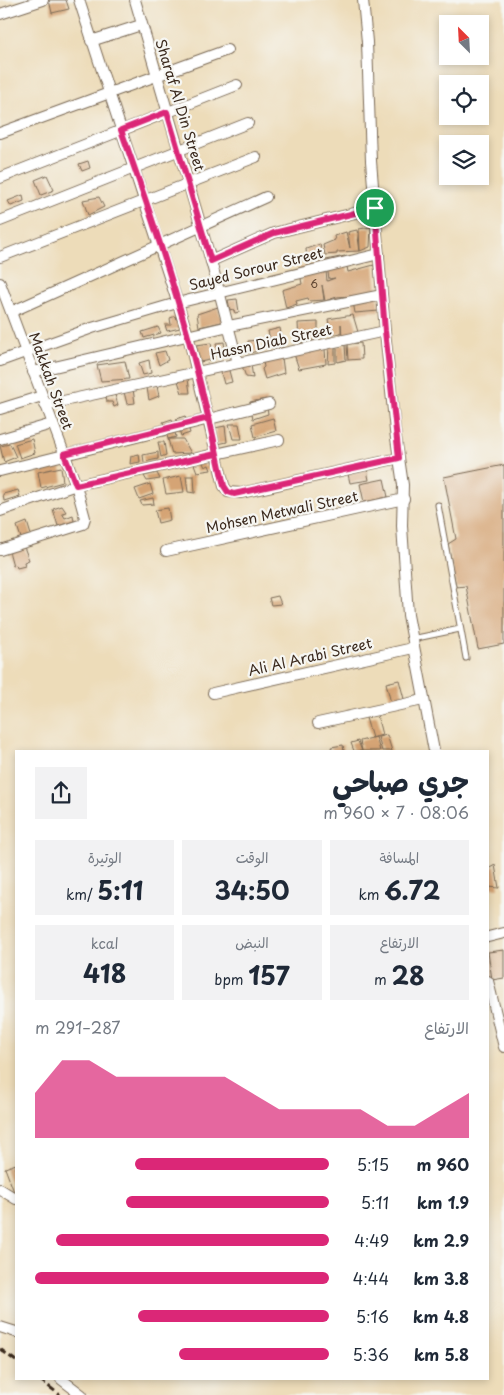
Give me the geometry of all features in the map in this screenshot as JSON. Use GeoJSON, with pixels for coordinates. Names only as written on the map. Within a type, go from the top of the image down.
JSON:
{"type":"FeatureCollection","features":[{"type":"Feature","properties":{"kind":"street"},"geometry":{"type":"LineString","coordinates":[[0,14],[43,0]]}},
{"type":"Feature","properties":{"kind":"street"},"geometry":{"type":"LineString","coordinates":[[79,0],[108,94],[160,245],[199,371],[216,454],[224,486],[228,492],[241,493],[399,458]]}},
{"type":"Feature","properties":{"kind":"street","name":"Sharaf Al Din Street"},"geometry":{"type":"LineString","coordinates":[[135,0],[211,261],[238,363]]}},
{"type":"Feature","properties":{"kind":"street"},"geometry":{"type":"LineString","coordinates":[[362,0],[367,42],[375,208],[385,331],[404,499],[402,526],[412,643],[434,750]]}},
{"type":"Feature","properties":{"kind":"street"},"geometry":{"type":"LineString","coordinates":[[91,41],[141,25]]}},
{"type":"Feature","properties":{"kind":"street"},"geometry":{"type":"LineString","coordinates":[[0,133],[228,50]]}},
{"type":"Feature","properties":{"kind":"street"},"geometry":{"type":"LineString","coordinates":[[0,178],[237,85]]}},
{"type":"Feature","properties":{"kind":"street"},"geometry":{"type":"LineString","coordinates":[[0,221],[248,123]]}},
{"type":"Feature","properties":{"kind":"street"},"geometry":{"type":"LineString","coordinates":[[0,257],[256,157]]}},
{"type":"Feature","properties":{"kind":"street"},"geometry":{"type":"LineString","coordinates":[[11,312],[266,197]]}},
{"type":"Feature","properties":{"kind":"street"},"geometry":{"type":"LineString","coordinates":[[211,261],[274,233],[375,208]]}},
{"type":"Feature","properties":{"kind":"street","name":"Sayed Sorour Street"},"geometry":{"type":"LineString","coordinates":[[0,361],[92,328],[177,303],[379,254]]}},
{"type":"Feature","properties":{"kind":"street","name":"Makkah Street"},"geometry":{"type":"LineString","coordinates":[[0,282],[3,301],[11,312],[76,485],[85,518],[83,524],[0,550]]}},
{"type":"Feature","properties":{"kind":"street"},"geometry":{"type":"LineString","coordinates":[[33,372],[228,326],[382,295]]}},
{"type":"Feature","properties":{"kind":"street","name":"Hassn Diab Street"},"geometry":{"type":"LineString","coordinates":[[0,409],[199,371],[385,331]]}},
{"type":"Feature","properties":{"kind":"street"},"geometry":{"type":"LineString","coordinates":[[0,471],[269,404]]}},
{"type":"Feature","properties":{"kind":"street"},"geometry":{"type":"LineString","coordinates":[[0,439],[52,424]]}},
{"type":"Feature","properties":{"kind":"street"},"geometry":{"type":"LineString","coordinates":[[0,511],[76,485],[279,440]]}},
{"type":"Feature","properties":{"kind":"street","name":"Mohsen Metwali Street"},"geometry":{"type":"LineString","coordinates":[[166,551],[404,499]]}},
{"type":"Feature","properties":{"kind":"street","name":"Ali Al Arabi Street"},"geometry":{"type":"LineString","coordinates":[[213,693],[412,643]]}},
{"type":"Feature","properties":{"kind":"street"},"geometry":{"type":"LineString","coordinates":[[318,723],[424,700]]}},
{"type":"Feature","properties":{"kind":"street"},"geometry":{"type":"LineString","coordinates":[[489,936],[504,933]]}},
{"type":"Feature","properties":{"kind":"street"},"geometry":{"type":"LineString","coordinates":[[489,995],[503,1032],[504,1047]]}},
{"type":"Feature","properties":{"kind":"street"},"geometry":{"type":"LineString","coordinates":[[0,1189],[15,1198]]}},
{"type":"Feature","properties":{"kind":"street"},"geometry":{"type":"LineString","coordinates":[[0,1327],[15,1332]]}},
{"type":"Feature","properties":{"kind":"street"},"geometry":{"type":"LineString","coordinates":[[62,1380],[82,1395]]}},
{"type":"Feature","properties":{"kind":"lane"},"geometry":{"type":"LineString","coordinates":[[438,505],[466,658]]}},
{"type":"Feature","properties":{"kind":"lane"},"geometry":{"type":"LineString","coordinates":[[412,643],[460,629]]}},
{"type":"Feature","properties":{"kind":"building"},"geometry":{"type":"Polygon","coordinates":[[[49,0],[66,0],[69,9],[52,13],[49,0]]]}},
{"type":"Feature","properties":{"kind":"building"},"geometry":{"type":"Polygon","coordinates":[[[88,161],[90,168],[82,171],[79,164],[88,161]]]}},
{"type":"Feature","properties":{"kind":"building"},"geometry":{"type":"Polygon","coordinates":[[[47,175],[54,190],[41,195],[35,180],[47,175]]]}},
{"type":"Feature","properties":{"kind":"building"},"geometry":{"type":"Polygon","coordinates":[[[23,195],[24,201],[11,206],[8,201],[23,195]]]}},
{"type":"Feature","properties":{"kind":"building"},"geometry":{"type":"Polygon","coordinates":[[[99,197],[104,207],[88,215],[83,200],[99,197]]]}},
{"type":"Feature","properties":{"kind":"building"},"geometry":{"type":"Polygon","coordinates":[[[371,227],[370,247],[360,251],[359,229],[371,227]]]}},
{"type":"Feature","properties":{"kind":"building"},"geometry":{"type":"Polygon","coordinates":[[[357,230],[360,251],[337,252],[337,254],[325,255],[323,245],[335,240],[334,236],[346,232],[350,248],[348,232],[357,230]]]}},
{"type":"Feature","properties":{"kind":"building"},"geometry":{"type":"Polygon","coordinates":[[[320,244],[322,256],[307,260],[306,249],[320,244]]]}},
{"type":"Feature","properties":{"kind":"building"},"geometry":{"type":"Polygon","coordinates":[[[345,256],[348,272],[374,265],[379,311],[355,313],[352,296],[337,297],[325,301],[322,285],[324,300],[309,301],[308,298],[296,301],[297,304],[286,308],[282,290],[302,284],[299,268],[325,262],[327,281],[335,278],[329,279],[326,260],[345,256]]]}},
{"type":"Feature","properties":{"kind":"building"},"geometry":{"type":"Polygon","coordinates":[[[237,299],[239,312],[235,313],[233,309],[230,310],[228,300],[237,299]]]}},
{"type":"Feature","properties":{"kind":"building"},"geometry":{"type":"Polygon","coordinates":[[[218,307],[222,322],[199,327],[197,314],[218,307]]]}},
{"type":"Feature","properties":{"kind":"building"},"geometry":{"type":"Polygon","coordinates":[[[353,315],[358,332],[342,336],[341,324],[341,333],[331,335],[328,319],[353,315]]]}},
{"type":"Feature","properties":{"kind":"building"},"geometry":{"type":"Polygon","coordinates":[[[176,316],[180,328],[167,331],[165,325],[171,325],[170,318],[176,316]]]}},
{"type":"Feature","properties":{"kind":"building"},"geometry":{"type":"Polygon","coordinates":[[[318,322],[318,339],[299,343],[298,323],[318,322]]]}},
{"type":"Feature","properties":{"kind":"building"},"geometry":{"type":"Polygon","coordinates":[[[158,327],[161,333],[144,338],[142,332],[158,327]]]}},
{"type":"Feature","properties":{"kind":"building"},"geometry":{"type":"Polygon","coordinates":[[[280,328],[283,347],[272,348],[268,331],[280,328]]]}},
{"type":"Feature","properties":{"kind":"building"},"geometry":{"type":"Polygon","coordinates":[[[257,340],[258,351],[249,353],[248,341],[257,340]]]}},
{"type":"Feature","properties":{"kind":"building"},"geometry":{"type":"Polygon","coordinates":[[[224,342],[226,357],[219,356],[216,343],[224,342]]]}},
{"type":"Feature","properties":{"kind":"building"},"geometry":{"type":"Polygon","coordinates":[[[211,343],[214,359],[200,362],[196,345],[211,343]]]}},
{"type":"Feature","properties":{"kind":"building"},"geometry":{"type":"Polygon","coordinates":[[[361,343],[362,359],[348,360],[347,344],[361,343]]]}},
{"type":"Feature","properties":{"kind":"building"},"geometry":{"type":"Polygon","coordinates":[[[345,345],[346,360],[337,362],[337,346],[345,345]]]}},
{"type":"Feature","properties":{"kind":"building"},"geometry":{"type":"Polygon","coordinates":[[[335,346],[335,363],[328,364],[329,347],[335,346]]]}},
{"type":"Feature","properties":{"kind":"building"},"geometry":{"type":"Polygon","coordinates":[[[325,349],[326,364],[299,369],[294,354],[325,349]]]}},
{"type":"Feature","properties":{"kind":"building"},"geometry":{"type":"Polygon","coordinates":[[[165,351],[168,360],[159,365],[155,353],[165,351]]]}},
{"type":"Feature","properties":{"kind":"building"},"geometry":{"type":"Polygon","coordinates":[[[282,358],[284,373],[265,379],[262,369],[264,367],[263,362],[282,358]]]}},
{"type":"Feature","properties":{"kind":"building"},"geometry":{"type":"Polygon","coordinates":[[[149,360],[151,373],[143,375],[139,363],[149,360]]]}},
{"type":"Feature","properties":{"kind":"building"},"geometry":{"type":"Polygon","coordinates":[[[125,361],[129,379],[101,381],[97,365],[125,361]]]}},
{"type":"Feature","properties":{"kind":"building"},"geometry":{"type":"Polygon","coordinates":[[[251,365],[253,378],[246,377],[242,366],[251,365]]]}},
{"type":"Feature","properties":{"kind":"building"},"geometry":{"type":"Polygon","coordinates":[[[228,367],[232,382],[224,384],[220,369],[228,367]]]}},
{"type":"Feature","properties":{"kind":"building"},"geometry":{"type":"Polygon","coordinates":[[[188,379],[190,393],[182,393],[178,381],[188,379]]]}},
{"type":"Feature","properties":{"kind":"building"},"geometry":{"type":"Polygon","coordinates":[[[157,386],[159,396],[149,400],[147,388],[157,386]]]}},
{"type":"Feature","properties":{"kind":"building"},"geometry":{"type":"Polygon","coordinates":[[[133,389],[135,403],[127,404],[124,392],[133,389]]]}},
{"type":"Feature","properties":{"kind":"building"},"geometry":{"type":"Polygon","coordinates":[[[115,395],[118,405],[114,407],[112,402],[107,402],[106,397],[115,395]]]}},
{"type":"Feature","properties":{"kind":"building"},"geometry":{"type":"Polygon","coordinates":[[[266,399],[268,414],[253,419],[250,402],[266,399]]]}},
{"type":"Feature","properties":{"kind":"building"},"geometry":{"type":"Polygon","coordinates":[[[185,416],[190,433],[181,436],[176,419],[185,416]]]}},
{"type":"Feature","properties":{"kind":"building"},"geometry":{"type":"Polygon","coordinates":[[[273,418],[276,431],[255,437],[252,424],[273,418]]]}},
{"type":"Feature","properties":{"kind":"building"},"geometry":{"type":"Polygon","coordinates":[[[172,419],[176,437],[168,439],[163,422],[172,419]]]}},
{"type":"Feature","properties":{"kind":"building"},"geometry":{"type":"Polygon","coordinates":[[[229,424],[239,424],[242,439],[233,439],[229,424]]]}},
{"type":"Feature","properties":{"kind":"building"},"geometry":{"type":"Polygon","coordinates":[[[225,426],[227,442],[218,444],[215,428],[225,426]]]}},
{"type":"Feature","properties":{"kind":"building"},"geometry":{"type":"Polygon","coordinates":[[[32,439],[35,453],[20,458],[15,444],[32,439]]]}},
{"type":"Feature","properties":{"kind":"building"},"geometry":{"type":"Polygon","coordinates":[[[168,439],[183,439],[191,453],[172,454],[168,439]]]}},
{"type":"Feature","properties":{"kind":"building"},"geometry":{"type":"Polygon","coordinates":[[[158,442],[164,442],[166,455],[161,457],[158,442]]]}},
{"type":"Feature","properties":{"kind":"building"},"geometry":{"type":"Polygon","coordinates":[[[10,444],[16,457],[4,462],[0,446],[10,444]]]}},
{"type":"Feature","properties":{"kind":"building"},"geometry":{"type":"Polygon","coordinates":[[[158,452],[158,459],[144,462],[143,455],[158,452]]]}},
{"type":"Feature","properties":{"kind":"building"},"geometry":{"type":"Polygon","coordinates":[[[139,454],[140,462],[130,464],[131,456],[139,454]]]}},
{"type":"Feature","properties":{"kind":"building"},"geometry":{"type":"Polygon","coordinates":[[[202,461],[205,467],[209,465],[211,470],[197,472],[194,464],[202,461]]]}},
{"type":"Feature","properties":{"kind":"building"},"geometry":{"type":"Polygon","coordinates":[[[504,465],[504,644],[478,649],[466,586],[456,587],[448,544],[456,539],[444,477],[504,465]]]}},
{"type":"Feature","properties":{"kind":"building"},"geometry":{"type":"Polygon","coordinates":[[[61,467],[63,482],[41,488],[38,472],[61,467]]]}},
{"type":"Feature","properties":{"kind":"building"},"geometry":{"type":"Polygon","coordinates":[[[367,470],[369,480],[350,483],[348,474],[367,470]]]}},
{"type":"Feature","properties":{"kind":"building"},"geometry":{"type":"Polygon","coordinates":[[[157,473],[160,479],[147,481],[144,476],[157,473]]]}},
{"type":"Feature","properties":{"kind":"building"},"geometry":{"type":"Polygon","coordinates":[[[181,476],[184,492],[166,494],[163,480],[181,476]]]}},
{"type":"Feature","properties":{"kind":"building"},"geometry":{"type":"Polygon","coordinates":[[[186,476],[194,476],[195,493],[188,492],[186,476]]]}},
{"type":"Feature","properties":{"kind":"building"},"geometry":{"type":"Polygon","coordinates":[[[384,479],[388,497],[364,502],[360,484],[384,479]]]}},
{"type":"Feature","properties":{"kind":"building"},"geometry":{"type":"Polygon","coordinates":[[[150,484],[153,494],[139,499],[135,489],[150,484]]]}},
{"type":"Feature","properties":{"kind":"building"},"geometry":{"type":"Polygon","coordinates":[[[18,490],[20,496],[4,501],[3,494],[18,490]]]}},
{"type":"Feature","properties":{"kind":"building"},"geometry":{"type":"Polygon","coordinates":[[[153,498],[154,504],[142,505],[140,501],[153,498]]]}},
{"type":"Feature","properties":{"kind":"building"},"geometry":{"type":"Polygon","coordinates":[[[62,506],[66,512],[62,513],[65,518],[73,515],[74,521],[58,526],[53,509],[62,506]]]}},
{"type":"Feature","properties":{"kind":"building"},"geometry":{"type":"Polygon","coordinates":[[[168,508],[170,520],[158,523],[155,510],[168,508]]]}},
{"type":"Feature","properties":{"kind":"building"},"geometry":{"type":"Polygon","coordinates":[[[27,522],[31,535],[21,538],[17,526],[27,522]]]}},
{"type":"Feature","properties":{"kind":"building"},"geometry":{"type":"Polygon","coordinates":[[[24,547],[29,560],[24,562],[25,566],[17,568],[16,565],[13,566],[9,551],[24,547]]]}},
{"type":"Feature","properties":{"kind":"building"},"geometry":{"type":"Polygon","coordinates":[[[278,596],[281,604],[271,605],[269,598],[278,596]]]}},
{"type":"Feature","properties":{"kind":"building"},"geometry":{"type":"Polygon","coordinates":[[[399,680],[404,699],[391,703],[386,683],[399,680]]]}},
{"type":"Feature","properties":{"kind":"building"},"geometry":{"type":"Polygon","coordinates":[[[377,715],[382,735],[372,738],[366,718],[377,715]]]}},
{"type":"Feature","properties":{"kind":"building"},"geometry":{"type":"Polygon","coordinates":[[[387,735],[392,750],[382,750],[378,737],[387,735]]]}},
{"type":"Feature","properties":{"kind":"building"},"geometry":{"type":"Polygon","coordinates":[[[376,737],[380,750],[362,750],[360,741],[376,737]]]}},
{"type":"Feature","properties":{"kind":"building"},"geometry":{"type":"Polygon","coordinates":[[[358,741],[362,750],[354,750],[351,743],[358,741]]]}},
{"type":"Feature","properties":{"kind":"building"},"geometry":{"type":"Polygon","coordinates":[[[343,745],[344,750],[332,750],[331,747],[343,745]]]}},
{"type":"Feature","properties":{"kind":"building"},"geometry":{"type":"Polygon","coordinates":[[[495,865],[499,888],[489,887],[489,868],[495,865]]]}},
{"type":"Feature","properties":{"kind":"building"},"geometry":{"type":"Polygon","coordinates":[[[504,950],[504,978],[492,980],[489,952],[504,950]]]}},
{"type":"Feature","properties":{"kind":"building"},"geometry":{"type":"Polygon","coordinates":[[[15,1164],[15,1194],[5,1168],[15,1164]]]}},
{"type":"Feature","properties":{"kind":"railway"},"geometry":{"type":"LineString","coordinates":[[0,1349],[15,1360]]}},
{"type":"Feature","properties":{"kind":"railway"},"geometry":{"type":"LineString","coordinates":[[40,1380],[60,1395]]}},
{"type":"Feature","properties":{"kind":"route"},"geometry":{"type":"LineString","coordinates":[[375,208],[288,228],[211,261],[167,112],[121,130],[160,245],[199,371],[209,418],[216,454],[76,485],[64,454],[209,418],[224,486],[228,492],[234,494],[399,458],[385,331],[375,208]]}}]}
